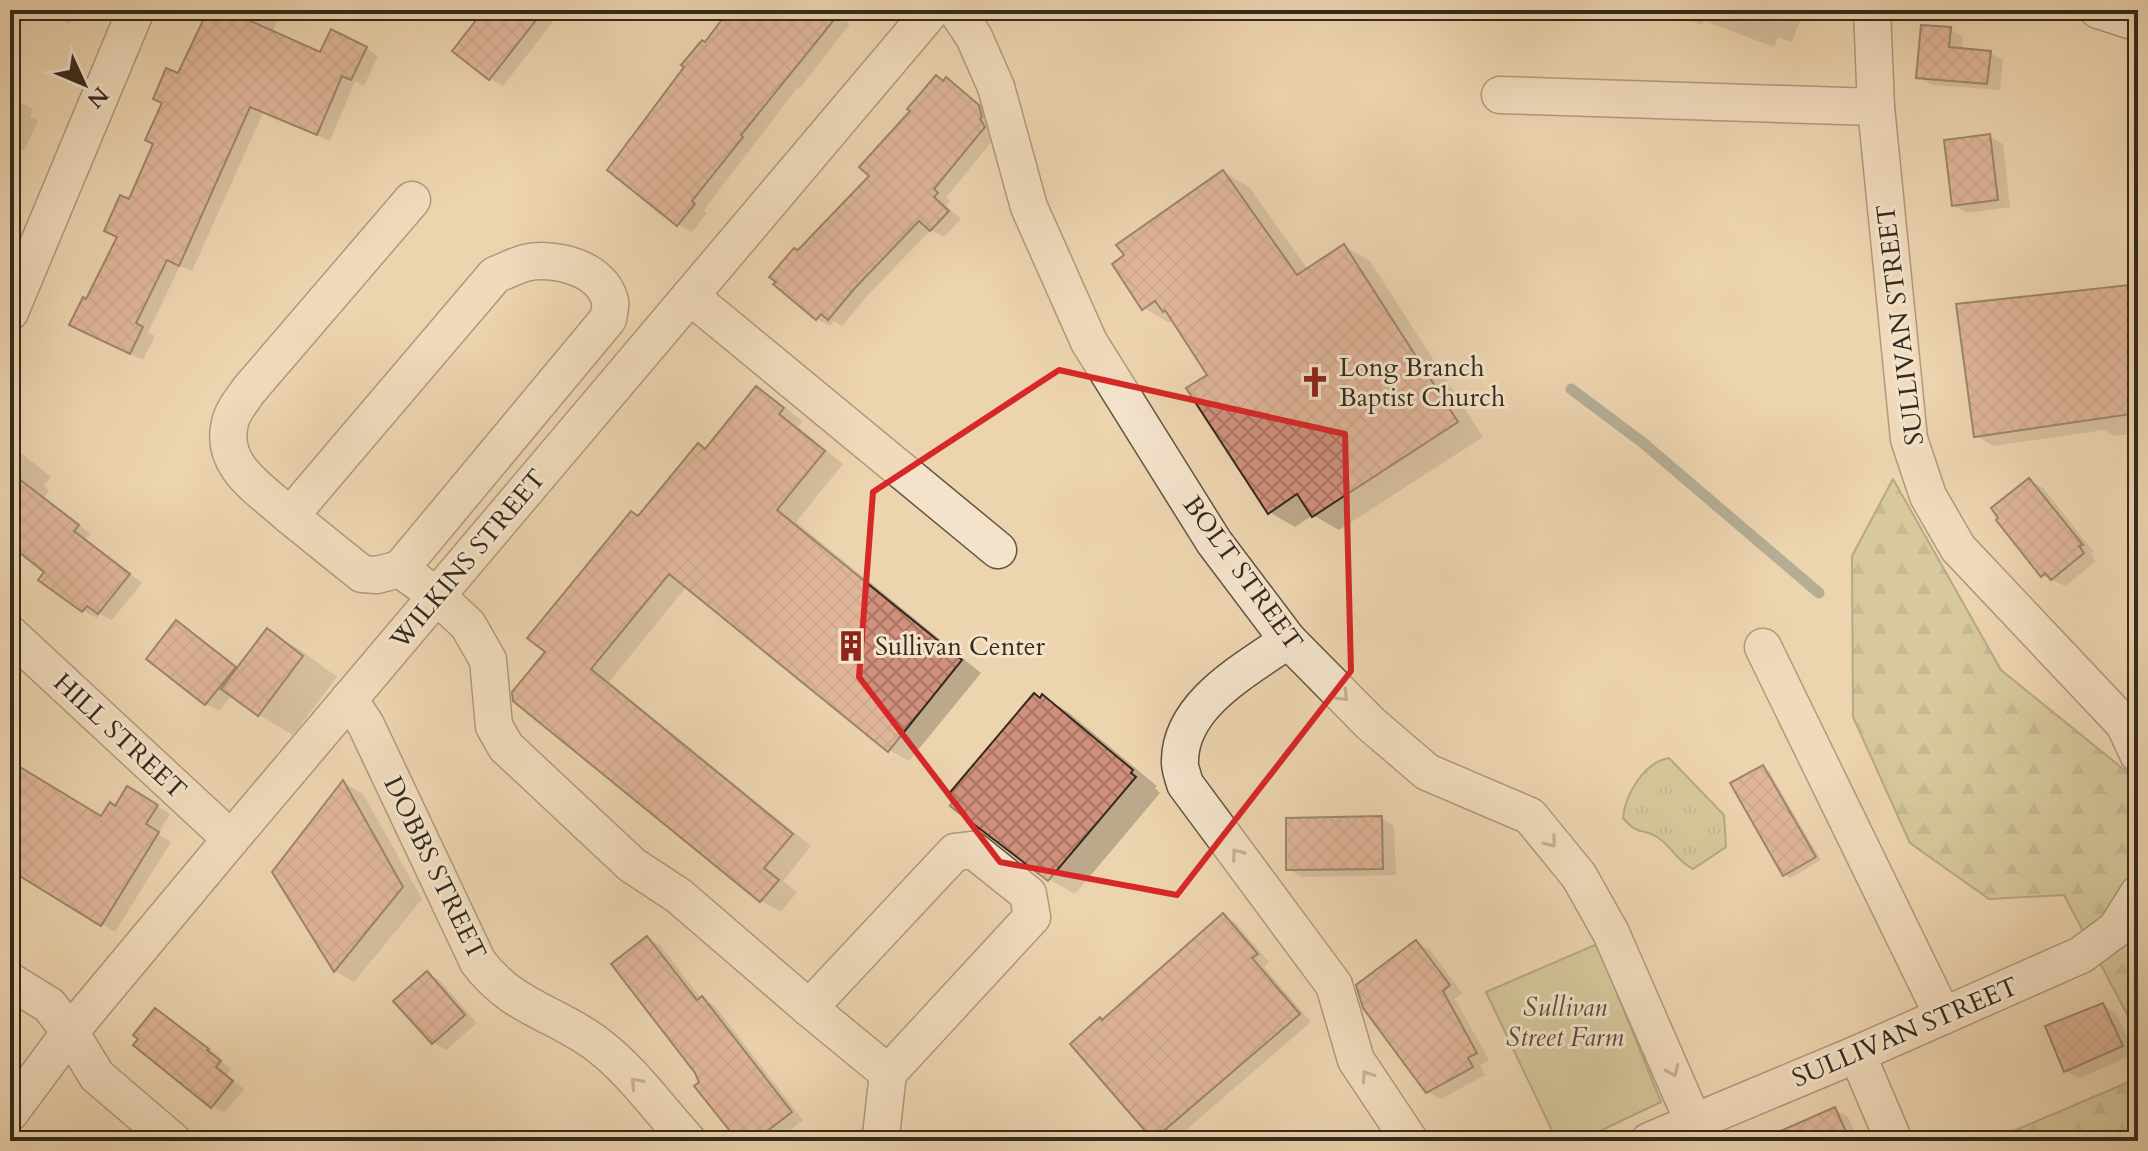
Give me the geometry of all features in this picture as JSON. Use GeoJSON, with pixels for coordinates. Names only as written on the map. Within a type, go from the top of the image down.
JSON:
{"type":"FeatureCollection","features":[{"type":"Feature","properties":{"kind":"street"},"geometry":{"type":"LineString","coordinates":[[10,312],[136,10]]}},
{"type":"Feature","properties":{"kind":"street","name":"WILKINS STREET"},"geometry":{"type":"LineString","coordinates":[[10,1113],[70,1032],[231,839],[932,10]]}},
{"type":"Feature","properties":{"kind":"street","name":"BOLT STREET"},"geometry":{"type":"LineString","coordinates":[[956,10],[974,37],[996,87],[1029,207],[1089,342],[1214,542],[1288,640],[1371,724],[1427,772],[1530,816],[1579,876],[1611,933],[1693,1121]]}},
{"type":"Feature","properties":{"kind":"street","name":"SULLIVAN STREET"},"geometry":{"type":"LineString","coordinates":[[1872,10],[1876,107],[1909,439],[1928,496],[1958,548],[2124,724],[2138,754]]}},
{"type":"Feature","properties":{"kind":"street"},"geometry":{"type":"LineString","coordinates":[[2098,10],[2138,23]]}},
{"type":"Feature","properties":{"kind":"street"},"geometry":{"type":"LineString","coordinates":[[1500,95],[1876,107]]}},
{"type":"Feature","properties":{"kind":"street"},"geometry":{"type":"LineString","coordinates":[[290,516],[495,275],[527,263],[555,263],[584,270],[601,283],[610,302],[608,319],[400,569],[377,575],[362,574],[290,516],[233,464],[227,447],[230,420],[249,390],[412,200]]}},
{"type":"Feature","properties":{"kind":"street"},"geometry":{"type":"LineString","coordinates":[[690,296],[998,550]]}},
{"type":"Feature","properties":{"kind":"street"},"geometry":{"type":"LineString","coordinates":[[400,569],[437,596],[468,625],[488,660],[494,726],[506,747],[632,865],[679,896],[888,1073]]}},
{"type":"Feature","properties":{"kind":"street","name":"HILL STREET"},"geometry":{"type":"LineString","coordinates":[[10,634],[231,839]]}},
{"type":"Feature","properties":{"kind":"street"},"geometry":{"type":"LineString","coordinates":[[1288,640],[1219,691],[1195,715],[1184,736],[1179,761],[1185,784],[1334,985],[1356,1060],[1410,1141]]}},
{"type":"Feature","properties":{"kind":"street"},"geometry":{"type":"LineString","coordinates":[[1763,647],[1943,1016]]}},
{"type":"Feature","properties":{"kind":"street","name":"DOBBS STREET"},"geometry":{"type":"LineString","coordinates":[[349,699],[366,725],[478,962],[493,982],[521,1002],[593,1041],[617,1062],[688,1141]]}},
{"type":"Feature","properties":{"kind":"street"},"geometry":{"type":"LineString","coordinates":[[809,1008],[955,852],[973,850],[1028,894],[1032,917],[888,1073],[881,1136],[877,1141]]}},
{"type":"Feature","properties":{"kind":"street","name":"SULLIVAN STREET"},"geometry":{"type":"LineString","coordinates":[[1649,1141],[2081,955],[2116,929],[2138,894]]}},
{"type":"Feature","properties":{"kind":"street"},"geometry":{"type":"LineString","coordinates":[[10,981],[49,1005],[97,1076],[173,1141]]}},
{"type":"Feature","properties":{"kind":"street"},"geometry":{"type":"LineString","coordinates":[[1857,1054],[1894,1141]]}},
{"type":"Feature","properties":{"kind":"highlighted area"},"geometry":{"type":"Polygon","coordinates":[[[1059,370],[1345,434],[1351,671],[1177,895],[1000,862],[859,677],[873,492],[1059,370]]]}},
{"type":"Feature","properties":{"kind":"green space"},"geometry":{"type":"Polygon","coordinates":[[[1893,479],[2001,670],[2138,781],[2138,1035],[2064,895],[1989,899],[1910,843],[1853,717],[1852,556],[1893,479]]]}},
{"type":"Feature","properties":{"kind":"green space"},"geometry":{"type":"Polygon","coordinates":[[[1669,758],[1724,815],[1726,847],[1693,869],[1662,841],[1633,828],[1623,818],[1637,781],[1652,766],[1669,758]]]}},
{"type":"Feature","properties":{"kind":"green space","name":"Sullivan Street Farm"},"geometry":{"type":"Polygon","coordinates":[[[1597,944],[1661,1102],[1579,1141],[1557,1141],[1486,992],[1597,944]]]}},
{"type":"Feature","properties":{"kind":"green space"},"geometry":{"type":"Polygon","coordinates":[[[2138,1078],[2138,1141],[1990,1141],[2138,1078]]]}},
{"type":"Feature","properties":{"kind":"building"},"geometry":{"type":"Polygon","coordinates":[[[208,10],[226,10],[320,52],[331,29],[367,47],[351,80],[342,76],[317,135],[250,107],[179,266],[167,260],[136,323],[143,327],[130,354],[69,325],[83,297],[86,299],[117,237],[104,231],[120,195],[129,199],[153,144],[145,140],[162,103],[153,99],[166,68],[178,73],[208,10]]]}},
{"type":"Feature","properties":{"kind":"building"},"geometry":{"type":"Polygon","coordinates":[[[484,10],[544,10],[489,80],[452,51],[484,10]]]}},
{"type":"Feature","properties":{"kind":"building"},"geometry":{"type":"Polygon","coordinates":[[[729,10],[842,10],[741,135],[743,137],[692,201],[695,204],[677,226],[607,170],[684,67],[681,65],[702,40],[705,42],[729,10]]]}},
{"type":"Feature","properties":{"kind":"building"},"geometry":{"type":"Polygon","coordinates":[[[1921,25],[1951,27],[1949,47],[1991,51],[1987,84],[1916,78],[1921,25]]]}},
{"type":"Feature","properties":{"kind":"building"},"geometry":{"type":"Polygon","coordinates":[[[936,75],[943,81],[946,77],[979,105],[980,119],[985,127],[934,189],[938,193],[934,197],[949,211],[930,231],[919,221],[828,320],[821,314],[816,320],[773,284],[776,282],[769,277],[794,248],[798,250],[869,176],[859,167],[910,111],[907,109],[936,75]]]}},
{"type":"Feature","properties":{"kind":"building"},"geometry":{"type":"Polygon","coordinates":[[[1990,134],[1998,200],[1952,206],[1944,140],[1990,134]]]}},
{"type":"Feature","properties":{"kind":"building","name":"Long Branch Baptist Church"},"geometry":{"type":"Polygon","coordinates":[[[1223,170],[1297,275],[1344,244],[1458,422],[1312,517],[1297,494],[1268,514],[1186,388],[1207,375],[1165,310],[1163,312],[1155,301],[1142,310],[1112,264],[1124,255],[1116,245],[1223,170]]]}},
{"type":"Feature","properties":{"kind":"building"},"geometry":{"type":"Polygon","coordinates":[[[2138,284],[2138,413],[1974,437],[1956,304],[2138,284]]]}},
{"type":"Feature","properties":{"kind":"building","name":"Sullivan Center"},"geometry":{"type":"Polygon","coordinates":[[[756,386],[784,408],[779,414],[825,451],[777,510],[962,660],[888,752],[669,574],[591,669],[793,834],[764,868],[779,880],[760,902],[513,701],[512,692],[545,652],[527,638],[631,511],[638,516],[698,443],[705,449],[756,386]]]}},
{"type":"Feature","properties":{"kind":"building"},"geometry":{"type":"Polygon","coordinates":[[[10,472],[79,525],[74,531],[130,574],[98,614],[87,606],[82,612],[38,580],[44,572],[10,545],[10,472]]]}},
{"type":"Feature","properties":{"kind":"building"},"geometry":{"type":"Polygon","coordinates":[[[2029,478],[2083,545],[2079,546],[2084,553],[2051,580],[2045,573],[2041,577],[1996,520],[1998,518],[1991,508],[2029,478]]]}},
{"type":"Feature","properties":{"kind":"building"},"geometry":{"type":"Polygon","coordinates":[[[176,620],[236,667],[205,705],[146,659],[176,620]]]}},
{"type":"Feature","properties":{"kind":"building"},"geometry":{"type":"Polygon","coordinates":[[[267,628],[303,656],[258,716],[221,689],[267,628]]]}},
{"type":"Feature","properties":{"kind":"building"},"geometry":{"type":"Polygon","coordinates":[[[1034,693],[1040,698],[1042,694],[1133,770],[1131,773],[1136,777],[1048,881],[950,806],[953,801],[947,796],[1034,693]]]}},
{"type":"Feature","properties":{"kind":"building"},"geometry":{"type":"Polygon","coordinates":[[[10,761],[101,816],[110,802],[115,806],[127,786],[158,805],[146,824],[159,832],[101,926],[10,870],[10,761]]]}},
{"type":"Feature","properties":{"kind":"building"},"geometry":{"type":"Polygon","coordinates":[[[1763,765],[1816,857],[1783,876],[1730,783],[1763,765]]]}},
{"type":"Feature","properties":{"kind":"building"},"geometry":{"type":"Polygon","coordinates":[[[343,780],[403,887],[334,972],[272,872],[343,780]]]}},
{"type":"Feature","properties":{"kind":"building"},"geometry":{"type":"Polygon","coordinates":[[[1382,816],[1383,869],[1286,870],[1286,818],[1382,816]]]}},
{"type":"Feature","properties":{"kind":"building"},"geometry":{"type":"Polygon","coordinates":[[[1223,913],[1258,954],[1252,958],[1300,1014],[1153,1140],[1070,1044],[1100,1017],[1102,1020],[1223,913]]]}},
{"type":"Feature","properties":{"kind":"building"},"geometry":{"type":"Polygon","coordinates":[[[647,936],[697,1000],[702,996],[792,1112],[754,1141],[738,1141],[694,1086],[699,1082],[695,1073],[611,964],[647,936]]]}},
{"type":"Feature","properties":{"kind":"building"},"geometry":{"type":"Polygon","coordinates":[[[1416,940],[1450,985],[1443,991],[1477,1053],[1468,1058],[1473,1067],[1426,1093],[1363,1008],[1356,985],[1416,940]]]}},
{"type":"Feature","properties":{"kind":"building"},"geometry":{"type":"Polygon","coordinates":[[[427,971],[465,1015],[432,1044],[393,1001],[427,971]]]}},
{"type":"Feature","properties":{"kind":"building"},"geometry":{"type":"Polygon","coordinates":[[[2103,1003],[2123,1046],[2064,1072],[2045,1026],[2103,1003]]]}},
{"type":"Feature","properties":{"kind":"building"},"geometry":{"type":"Polygon","coordinates":[[[155,1008],[209,1049],[221,1061],[216,1067],[233,1081],[211,1108],[133,1045],[138,1039],[133,1035],[155,1008]]]}},
{"type":"Feature","properties":{"kind":"building"},"geometry":{"type":"Polygon","coordinates":[[[1835,1107],[1850,1141],[1758,1141],[1835,1107]]]}},
{"type":"Feature","properties":{"kind":"waterway"},"geometry":{"type":"LineString","coordinates":[[1571,389],[1642,442],[1819,593]]}},
{"type":"Feature","properties":{"kind":"place","name":"Long Branch Baptist Church"},"geometry":{"type":"Point","coordinates":[1315,382]}},
{"type":"Feature","properties":{"kind":"place","name":"Sullivan Center"},"geometry":{"type":"Point","coordinates":[851,646]}}]}
